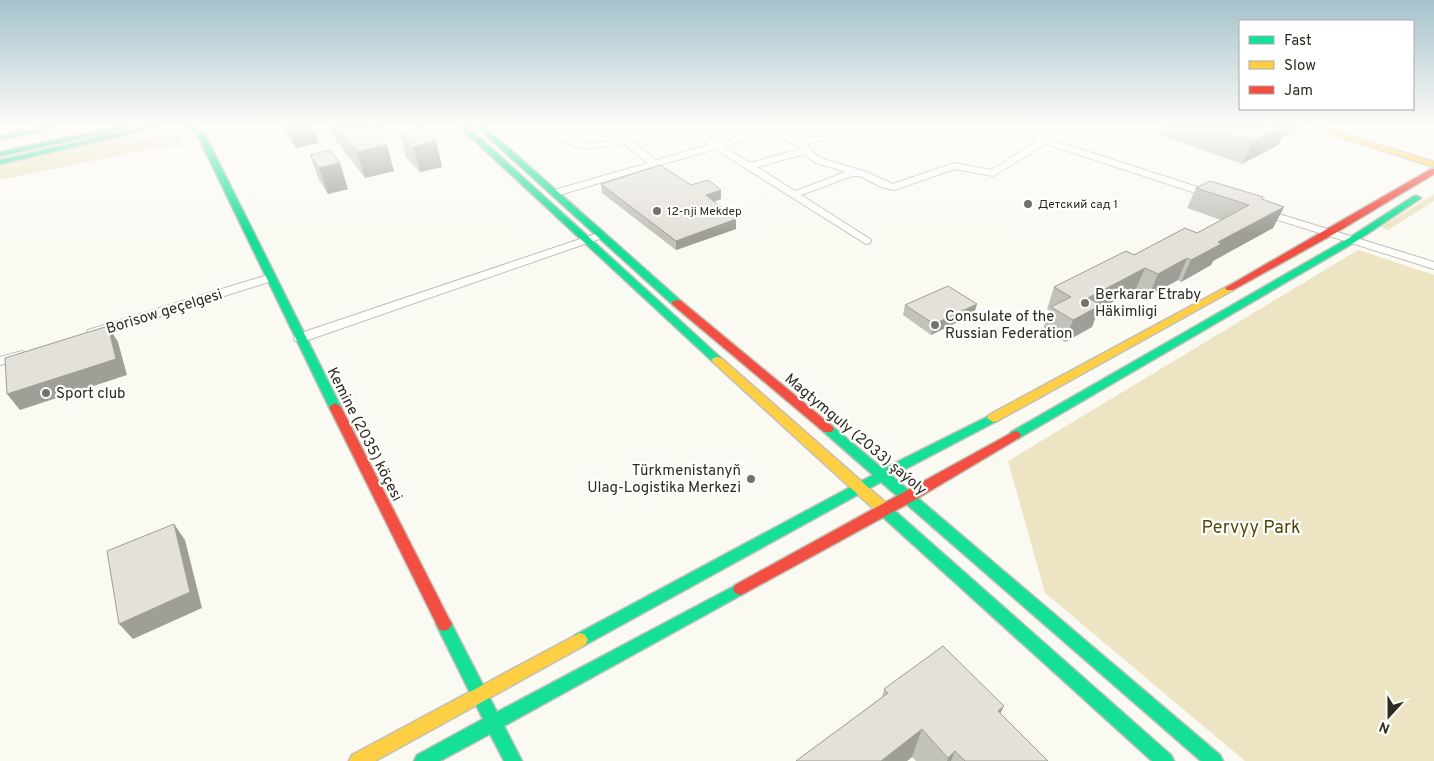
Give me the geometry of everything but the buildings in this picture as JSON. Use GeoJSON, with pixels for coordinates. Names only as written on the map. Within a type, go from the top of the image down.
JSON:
{"type":"FeatureCollection","features":[{"type":"Feature","properties":{"kind":"main road","name":"Kemine (2035) köçesi"},"geometry":{"type":"LineString","coordinates":[[216,163],[300,338],[513,761]]}},
{"type":"Feature","properties":{"kind":"main road"},"geometry":{"type":"LineString","coordinates":[[502,163],[883,510],[1165,761]]}},
{"type":"Feature","properties":{"kind":"main road","name":"Magtymguly (2033) şaýoly"},"geometry":{"type":"LineString","coordinates":[[520,163],[676,302],[883,475],[1214,761]]}},
{"type":"Feature","properties":{"kind":"main road"},"geometry":{"type":"LineString","coordinates":[[358,761],[883,475],[1062,382],[1329,233],[1434,171]]}},
{"type":"Feature","properties":{"kind":"main road"},"geometry":{"type":"LineString","coordinates":[[422,761],[908,497],[1352,240],[1426,192]]}},
{"type":"Feature","properties":{"kind":"street"},"geometry":{"type":"LineString","coordinates":[[555,194],[660,163]]}},
{"type":"Feature","properties":{"kind":"street"},"geometry":{"type":"LineString","coordinates":[[742,163],[866,241]]}},
{"type":"Feature","properties":{"kind":"street"},"geometry":{"type":"LineString","coordinates":[[749,167],[761,163]]}},
{"type":"Feature","properties":{"kind":"street"},"geometry":{"type":"LineString","coordinates":[[825,163],[894,187],[954,166],[992,173],[1007,163]]}},
{"type":"Feature","properties":{"kind":"street"},"geometry":{"type":"LineString","coordinates":[[1112,163],[1225,199]]}},
{"type":"Feature","properties":{"kind":"street"},"geometry":{"type":"LineString","coordinates":[[794,195],[836,178],[857,173]]}},
{"type":"Feature","properties":{"kind":"street"},"geometry":{"type":"LineString","coordinates":[[1253,208],[1434,266]]}},
{"type":"Feature","properties":{"kind":"street"},"geometry":{"type":"LineString","coordinates":[[300,338],[601,235]]}},
{"type":"Feature","properties":{"kind":"street","name":"Borisow geçelgesi"},"geometry":{"type":"LineString","coordinates":[[83,336],[271,278]]}},
{"type":"Feature","properties":{"kind":"street"},"geometry":{"type":"LineString","coordinates":[[0,361],[36,350]]}},
{"type":"Feature","properties":{"kind":"green space"},"geometry":{"type":"Polygon","coordinates":[[[7,163],[85,163],[0,180],[0,164],[7,163]]]}},
{"type":"Feature","properties":{"kind":"green space"},"geometry":{"type":"Polygon","coordinates":[[[1434,194],[1434,201],[1388,230],[1381,227],[1434,194]]]}},
{"type":"Feature","properties":{"kind":"green space","name":"Pervyy Park"},"geometry":{"type":"Polygon","coordinates":[[[1358,250],[1434,275],[1434,761],[1245,761],[1045,593],[1008,461],[1358,250]]]}},
{"type":"Feature","properties":{"kind":"traffic: fast"},"geometry":{"type":"LineString","coordinates":[[215,163],[335,407]]}},
{"type":"Feature","properties":{"kind":"traffic: fast"},"geometry":{"type":"LineString","coordinates":[[503,163],[717,360]]}},
{"type":"Feature","properties":{"kind":"traffic: fast"},"geometry":{"type":"LineString","coordinates":[[521,163],[677,303]]}},
{"type":"Feature","properties":{"kind":"traffic: fast"},"geometry":{"type":"LineString","coordinates":[[1015,435],[1352,240],[1417,198]]}},
{"type":"Feature","properties":{"kind":"traffic: fast"},"geometry":{"type":"LineString","coordinates":[[580,640],[883,475],[993,418]]}},
{"type":"Feature","properties":{"kind":"traffic: fast"},"geometry":{"type":"LineString","coordinates":[[828,429],[1214,761]]}},
{"type":"Feature","properties":{"kind":"traffic: fast"},"geometry":{"type":"LineString","coordinates":[[881,507],[1165,761]]}},
{"type":"Feature","properties":{"kind":"traffic: fast"},"geometry":{"type":"LineString","coordinates":[[423,761],[740,589]]}},
{"type":"Feature","properties":{"kind":"traffic: fast"},"geometry":{"type":"LineString","coordinates":[[444,624],[513,761]]}},
{"type":"Feature","properties":{"kind":"traffic: slow"},"geometry":{"type":"LineString","coordinates":[[1426,163],[1434,165]]}},
{"type":"Feature","properties":{"kind":"traffic: slow"},"geometry":{"type":"LineString","coordinates":[[993,418],[1230,288]]}},
{"type":"Feature","properties":{"kind":"traffic: slow"},"geometry":{"type":"LineString","coordinates":[[717,360],[881,507]]}},
{"type":"Feature","properties":{"kind":"traffic: slow"},"geometry":{"type":"LineString","coordinates":[[358,761],[580,640]]}},
{"type":"Feature","properties":{"kind":"traffic: jam"},"geometry":{"type":"LineString","coordinates":[[1230,288],[1329,233],[1434,171]]}},
{"type":"Feature","properties":{"kind":"traffic: jam"},"geometry":{"type":"LineString","coordinates":[[677,303],[828,429]]}},
{"type":"Feature","properties":{"kind":"traffic: jam"},"geometry":{"type":"LineString","coordinates":[[335,407],[444,624]]}},
{"type":"Feature","properties":{"kind":"traffic: jam"},"geometry":{"type":"LineString","coordinates":[[740,589],[908,497],[1015,435]]}},
{"type":"Feature","properties":{"kind":"place","name":"Детский сад 1"},"geometry":{"type":"Point","coordinates":[1028,204]}},
{"type":"Feature","properties":{"kind":"place","name":"12-nji Mekdep"},"geometry":{"type":"Point","coordinates":[657,211]}},
{"type":"Feature","properties":{"kind":"place","name":"Berkarar Etraby Häkimligi"},"geometry":{"type":"Point","coordinates":[1085,303]}},
{"type":"Feature","properties":{"kind":"place","name":"Consulate of the Russian Federation"},"geometry":{"type":"Point","coordinates":[935,325]}},
{"type":"Feature","properties":{"kind":"place","name":"Sport club"},"geometry":{"type":"Point","coordinates":[46,393]}},
{"type":"Feature","properties":{"kind":"place","name":"Türkmenistanyň Ulag-Logistika Merkezi"},"geometry":{"type":"Point","coordinates":[751,479]}}]}
